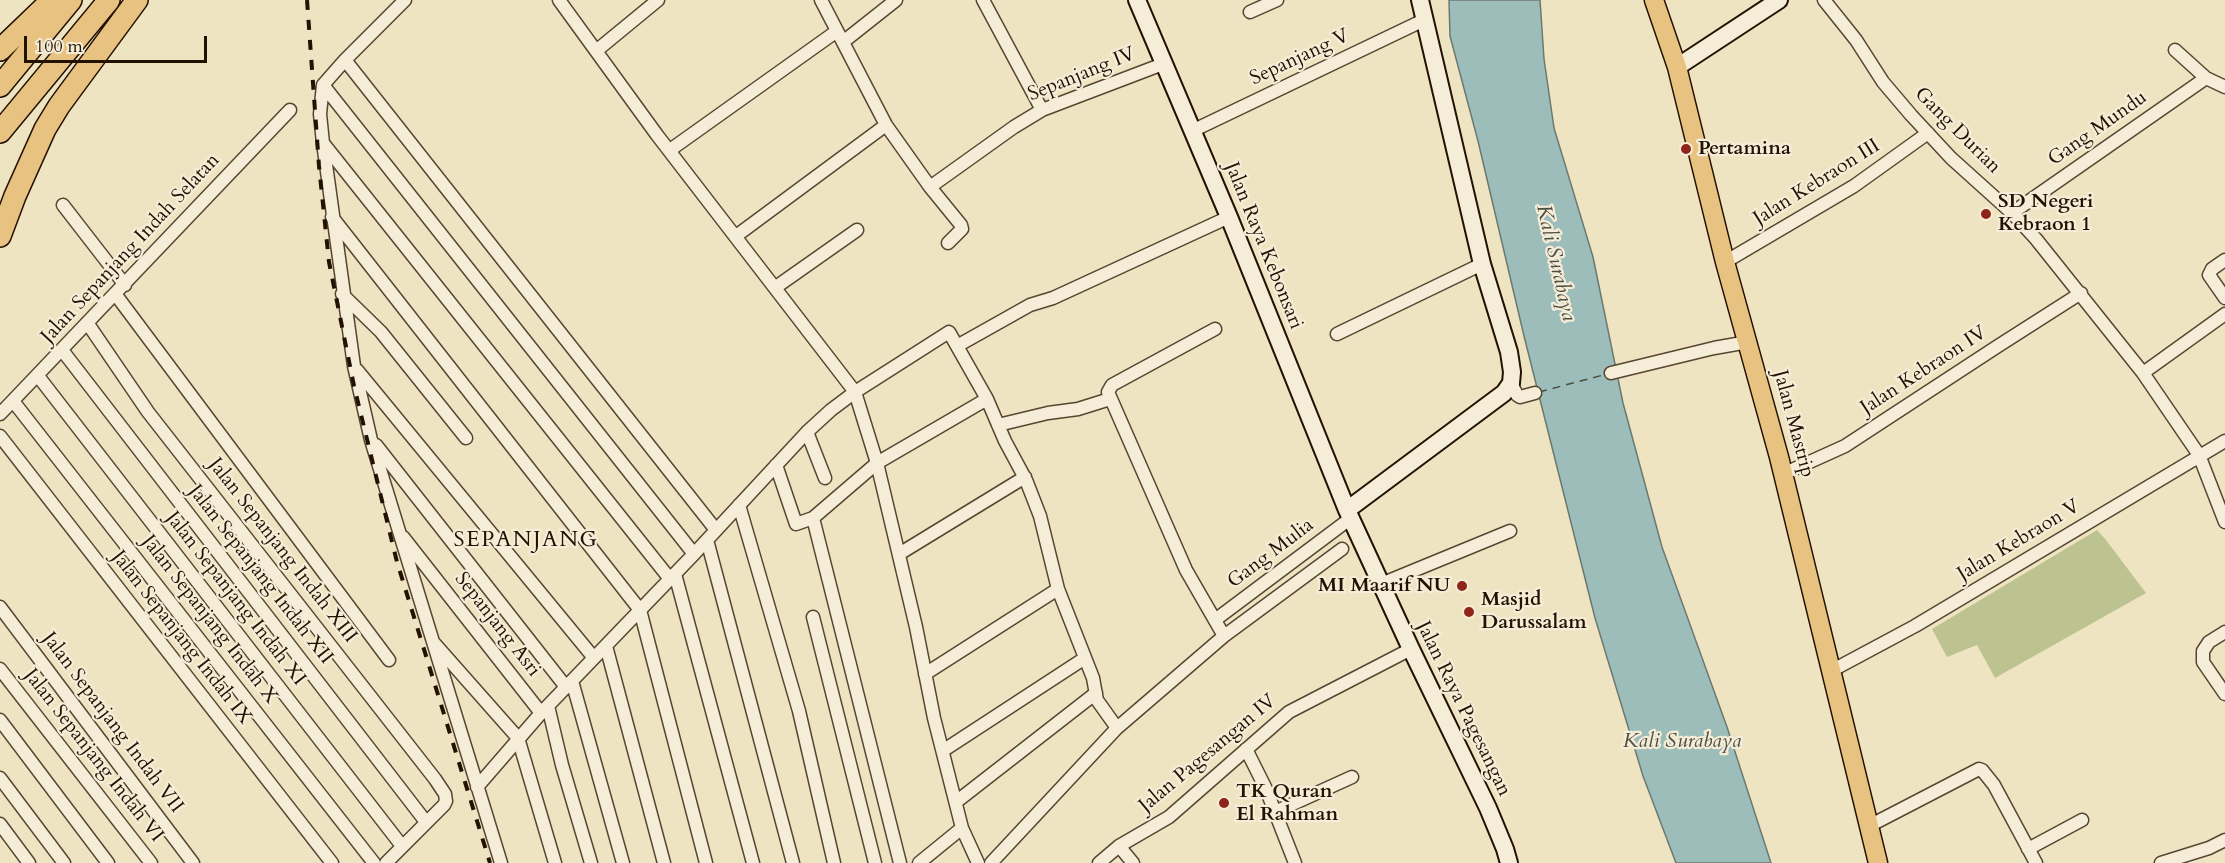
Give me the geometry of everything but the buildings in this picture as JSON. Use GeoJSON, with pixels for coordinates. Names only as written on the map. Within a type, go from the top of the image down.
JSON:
{"type":"FeatureCollection","features":[{"type":"Feature","properties":{"kind":"highway"},"geometry":{"type":"LineString","coordinates":[[0,50],[52,0]]}},
{"type":"Feature","properties":{"kind":"highway"},"geometry":{"type":"LineString","coordinates":[[0,86],[71,0]]}},
{"type":"Feature","properties":{"kind":"highway"},"geometry":{"type":"LineString","coordinates":[[0,132],[109,0]]}},
{"type":"Feature","properties":{"kind":"highway"},"geometry":{"type":"LineString","coordinates":[[0,236],[15,196],[54,113],[137,0]]}},
{"type":"Feature","properties":{"kind":"main road","name":"Jalan Raya Kebonsari"},"geometry":{"type":"LineString","coordinates":[[1137,0],[1229,217],[1349,514]]}},
{"type":"Feature","properties":{"kind":"main road"},"geometry":{"type":"LineString","coordinates":[[1349,514],[1504,393],[1511,382],[1509,352],[1482,264],[1420,0]]}},
{"type":"Feature","properties":{"kind":"main road","name":"Jalan Mastrip"},"geometry":{"type":"LineString","coordinates":[[1654,0],[1677,67],[1725,262],[1783,474],[1878,863]]}},
{"type":"Feature","properties":{"kind":"main road"},"geometry":{"type":"LineString","coordinates":[[1677,67],[1779,0]]}},
{"type":"Feature","properties":{"kind":"main road","name":"Jalan Raya Pagesangan"},"geometry":{"type":"LineString","coordinates":[[1349,514],[1488,808],[1509,863]]}},
{"type":"Feature","properties":{"kind":"street"},"geometry":{"type":"LineString","coordinates":[[405,0],[345,60],[324,85],[320,114],[323,143],[342,294],[354,366],[371,440],[501,863]]}},
{"type":"Feature","properties":{"kind":"street"},"geometry":{"type":"LineString","coordinates":[[559,0],[670,150],[855,392],[877,463],[934,717],[962,828],[978,863]]}},
{"type":"Feature","properties":{"kind":"street"},"geometry":{"type":"LineString","coordinates":[[596,51],[658,0]]}},
{"type":"Feature","properties":{"kind":"street"},"geometry":{"type":"LineString","coordinates":[[821,0],[886,124],[930,188],[962,227],[948,243]]}},
{"type":"Feature","properties":{"kind":"street"},"geometry":{"type":"LineString","coordinates":[[670,150],[896,0]]}},
{"type":"Feature","properties":{"kind":"street"},"geometry":{"type":"LineString","coordinates":[[982,0],[1042,110]]}},
{"type":"Feature","properties":{"kind":"street"},"geometry":{"type":"LineString","coordinates":[[1250,12],[1277,0]]}},
{"type":"Feature","properties":{"kind":"street","name":"Gang Durian"},"geometry":{"type":"LineString","coordinates":[[1824,0],[1856,40],[1883,82],[1928,133],[2012,213],[2081,293],[2143,373],[2199,455],[2225,522]]}},
{"type":"Feature","properties":{"kind":"street","name":"Sepanjang V"},"geometry":{"type":"LineString","coordinates":[[1191,131],[1424,20]]}},
{"type":"Feature","properties":{"kind":"street"},"geometry":{"type":"LineString","coordinates":[[2175,50],[2206,78],[2225,87]]}},
{"type":"Feature","properties":{"kind":"street"},"geometry":{"type":"LineString","coordinates":[[345,60],[716,530]]}},
{"type":"Feature","properties":{"kind":"street","name":"Sepanjang IV"},"geometry":{"type":"LineString","coordinates":[[930,188],[1014,127],[1042,110],[1163,64]]}},
{"type":"Feature","properties":{"kind":"street","name":"Gang Mundu"},"geometry":{"type":"LineString","coordinates":[[2012,213],[2206,78]]}},
{"type":"Feature","properties":{"kind":"street"},"geometry":{"type":"LineString","coordinates":[[324,85],[694,554]]}},
{"type":"Feature","properties":{"kind":"street","name":"Jalan Sepanjang Indah Selatan"},"geometry":{"type":"LineString","coordinates":[[0,414],[290,110]]}},
{"type":"Feature","properties":{"kind":"street"},"geometry":{"type":"LineString","coordinates":[[736,236],[886,124]]}},
{"type":"Feature","properties":{"kind":"street","name":"Jalan Kebraon III"},"geometry":{"type":"LineString","coordinates":[[1725,262],[1854,186],[1928,133]]}},
{"type":"Feature","properties":{"kind":"street"},"geometry":{"type":"LineString","coordinates":[[323,143],[672,576],[753,863]]}},
{"type":"Feature","properties":{"kind":"street"},"geometry":{"type":"LineString","coordinates":[[63,205],[125,285]]}},
{"type":"Feature","properties":{"kind":"street"},"geometry":{"type":"LineString","coordinates":[[332,216],[640,610],[706,863]]}},
{"type":"Feature","properties":{"kind":"street"},"geometry":{"type":"LineString","coordinates":[[957,346],[1030,305],[1053,298],[1229,217]]}},
{"type":"Feature","properties":{"kind":"street"},"geometry":{"type":"LineString","coordinates":[[776,286],[857,230]]}},
{"type":"Feature","properties":{"kind":"street"},"geometry":{"type":"LineString","coordinates":[[2225,260],[2212,269],[2209,275],[2225,298]]}},
{"type":"Feature","properties":{"kind":"street"},"geometry":{"type":"LineString","coordinates":[[1337,334],[1482,264]]}},
{"type":"Feature","properties":{"kind":"street","name":"Jalan Kebraon IV"},"geometry":{"type":"LineString","coordinates":[[1783,474],[1845,446],[2081,293]]}},
{"type":"Feature","properties":{"kind":"street"},"geometry":{"type":"LineString","coordinates":[[342,294],[381,332],[466,438]]}},
{"type":"Feature","properties":{"kind":"street"},"geometry":{"type":"LineString","coordinates":[[116,295],[389,660]]}},
{"type":"Feature","properties":{"kind":"street"},"geometry":{"type":"LineString","coordinates":[[2143,373],[2225,314]]}},
{"type":"Feature","properties":{"kind":"street","name":"Jalan Sepanjang Indah XIII"},"geometry":{"type":"LineString","coordinates":[[88,324],[148,412],[446,794],[446,801],[426,822]]}},
{"type":"Feature","properties":{"kind":"street"},"geometry":{"type":"LineString","coordinates":[[1215,329],[1112,385],[1108,392],[1186,570],[1224,636]]}},
{"type":"Feature","properties":{"kind":"street"},"geometry":{"type":"LineString","coordinates":[[477,787],[544,710],[807,432],[855,392],[949,332],[987,399],[1025,477],[1040,516],[1058,589],[1093,678],[1097,700],[1117,728]]}},
{"type":"Feature","properties":{"kind":"street"},"geometry":{"type":"LineString","coordinates":[[1611,373],[1748,342]]}},
{"type":"Feature","properties":{"kind":"street","name":"Jalan Sepanjang Indah XII"},"geometry":{"type":"LineString","coordinates":[[62,351],[426,822]]}},
{"type":"Feature","properties":{"kind":"street"},"geometry":{"type":"LineString","coordinates":[[354,366],[594,658]]}},
{"type":"Feature","properties":{"kind":"street","name":"Jalan Sepanjang Indah XI"},"geometry":{"type":"LineString","coordinates":[[38,376],[402,846]]}},
{"type":"Feature","properties":{"kind":"street"},"geometry":{"type":"LineString","coordinates":[[1511,382],[1520,397],[1535,393]]}},
{"type":"Feature","properties":{"kind":"street"},"geometry":{"type":"LineString","coordinates":[[776,465],[796,524],[813,518],[877,463],[987,399]]}},
{"type":"Feature","properties":{"kind":"street"},"geometry":{"type":"LineString","coordinates":[[999,425],[1048,413],[1078,409],[1110,399]]}},
{"type":"Feature","properties":{"kind":"street","name":"Jalan Sepanjang Indah X"},"geometry":{"type":"LineString","coordinates":[[13,401],[374,863]]}},
{"type":"Feature","properties":{"kind":"street"},"geometry":{"type":"LineString","coordinates":[[807,432],[825,478]]}},
{"type":"Feature","properties":{"kind":"street","name":"Jalan Sepanjang Indah IX"},"geometry":{"type":"LineString","coordinates":[[0,436],[332,863]]}},
{"type":"Feature","properties":{"kind":"street"},"geometry":{"type":"LineString","coordinates":[[371,440],[569,684],[623,863]]}},
{"type":"Feature","properties":{"kind":"street","name":"Jalan Kebraon V"},"geometry":{"type":"LineString","coordinates":[[1831,671],[1915,626],[2225,441]]}},
{"type":"Feature","properties":{"kind":"street"},"geometry":{"type":"LineString","coordinates":[[899,554],[1025,477]]}},
{"type":"Feature","properties":{"kind":"street"},"geometry":{"type":"LineString","coordinates":[[739,505],[799,711],[834,863]]}},
{"type":"Feature","properties":{"kind":"street","name":"Gang Mulia"},"geometry":{"type":"LineString","coordinates":[[1215,620],[1349,514]]}},
{"type":"Feature","properties":{"kind":"street"},"geometry":{"type":"LineString","coordinates":[[813,518],[900,863]]}},
{"type":"Feature","properties":{"kind":"street"},"geometry":{"type":"LineString","coordinates":[[1381,584],[1510,531]]}},
{"type":"Feature","properties":{"kind":"street","name":"Sepanjang Asri"},"geometry":{"type":"LineString","coordinates":[[399,534],[544,710]]}},
{"type":"Feature","properties":{"kind":"street"},"geometry":{"type":"LineString","coordinates":[[707,540],[793,863]]}},
{"type":"Feature","properties":{"kind":"street"},"geometry":{"type":"LineString","coordinates":[[990,863],[1117,728],[1224,636],[1342,549]]}},
{"type":"Feature","properties":{"kind":"street"},"geometry":{"type":"LineString","coordinates":[[925,674],[1058,589]]}},
{"type":"Feature","properties":{"kind":"street","name":"Jalan Sepanjang Indah VII"},"geometry":{"type":"LineString","coordinates":[[2,613],[193,863]]}},
{"type":"Feature","properties":{"kind":"street"},"geometry":{"type":"LineString","coordinates":[[813,617],[875,863]]}},
{"type":"Feature","properties":{"kind":"street"},"geometry":{"type":"LineString","coordinates":[[2225,632],[2209,642],[2203,651],[2203,662],[2225,694]]}},
{"type":"Feature","properties":{"kind":"street"},"geometry":{"type":"LineString","coordinates":[[431,640],[518,738],[555,863]]}},
{"type":"Feature","properties":{"kind":"street"},"geometry":{"type":"LineString","coordinates":[[606,646],[664,863]]}},
{"type":"Feature","properties":{"kind":"street","name":"Jalan Pagesangan IV"},"geometry":{"type":"LineString","coordinates":[[1099,863],[1119,846],[1169,817],[1289,712],[1411,649]]}},
{"type":"Feature","properties":{"kind":"street"},"geometry":{"type":"LineString","coordinates":[[944,750],[1085,658]]}},
{"type":"Feature","properties":{"kind":"street","name":"Jalan Sepanjang Indah VI"},"geometry":{"type":"LineString","coordinates":[[2,671],[151,863]]}},
{"type":"Feature","properties":{"kind":"street"},"geometry":{"type":"LineString","coordinates":[[956,802],[1096,693]]}},
{"type":"Feature","properties":{"kind":"street"},"geometry":{"type":"LineString","coordinates":[[544,710],[591,863]]}},
{"type":"Feature","properties":{"kind":"street"},"geometry":{"type":"LineString","coordinates":[[0,720],[108,863]]}},
{"type":"Feature","properties":{"kind":"street"},"geometry":{"type":"LineString","coordinates":[[1246,749],[1295,863]]}},
{"type":"Feature","properties":{"kind":"street"},"geometry":{"type":"LineString","coordinates":[[1869,826],[1978,769],[1982,770],[1994,785],[2036,863]]}},
{"type":"Feature","properties":{"kind":"street"},"geometry":{"type":"LineString","coordinates":[[1275,812],[1352,777]]}},
{"type":"Feature","properties":{"kind":"street"},"geometry":{"type":"LineString","coordinates":[[0,778],[64,863]]}},
{"type":"Feature","properties":{"kind":"street"},"geometry":{"type":"LineString","coordinates":[[2028,849],[2082,820]]}},
{"type":"Feature","properties":{"kind":"street"},"geometry":{"type":"LineString","coordinates":[[386,863],[426,822]]}},
{"type":"Feature","properties":{"kind":"street"},"geometry":{"type":"LineString","coordinates":[[0,824],[29,863]]}},
{"type":"Feature","properties":{"kind":"street"},"geometry":{"type":"LineString","coordinates":[[919,863],[962,828]]}},
{"type":"Feature","properties":{"kind":"street"},"geometry":{"type":"LineString","coordinates":[[2161,863],[2209,848],[2225,840]]}},
{"type":"Feature","properties":{"kind":"street"},"geometry":{"type":"LineString","coordinates":[[1119,846],[1133,863]]}},
{"type":"Feature","properties":{"kind":"green space"},"geometry":{"type":"Polygon","coordinates":[[[2097,530],[2146,593],[1995,678],[1977,645],[1947,657],[1932,629],[2097,530]]]}},
{"type":"Feature","properties":{"kind":"water","name":"Kali Surabaya"},"geometry":{"type":"Polygon","coordinates":[[[1449,0],[1540,0],[1544,59],[1554,128],[1593,257],[1623,403],[1662,547],[1727,727],[1771,863],[1676,863],[1643,776],[1595,618],[1524,336],[1478,141],[1450,36],[1449,0]]]}},
{"type":"Feature","properties":{"kind":"ferry route"},"geometry":{"type":"LineString","coordinates":[[1539,392],[1607,374]]}},
{"type":"Feature","properties":{"kind":"railway"},"geometry":{"type":"LineString","coordinates":[[307,0],[319,166],[329,262],[354,386],[397,562],[490,863]]}},
{"type":"Feature","properties":{"kind":"place","name":"Pertamina"},"geometry":{"type":"Point","coordinates":[1686,149]}},
{"type":"Feature","properties":{"kind":"place","name":"SD Negeri Kebraon 1"},"geometry":{"type":"Point","coordinates":[1986,214]}},
{"type":"Feature","properties":{"kind":"place","name":"MI Maarif NU"},"geometry":{"type":"Point","coordinates":[1462,586]}},
{"type":"Feature","properties":{"kind":"place","name":"Masjid Darussalam"},"geometry":{"type":"Point","coordinates":[1469,612]}},
{"type":"Feature","properties":{"kind":"place","name":"TK Quran El Rahman"},"geometry":{"type":"Point","coordinates":[1224,803]}},
{"type":"Feature","properties":{"kind":"district","name":"SEPANJANG"},"geometry":{"type":"Point","coordinates":[526,541]}}]}
